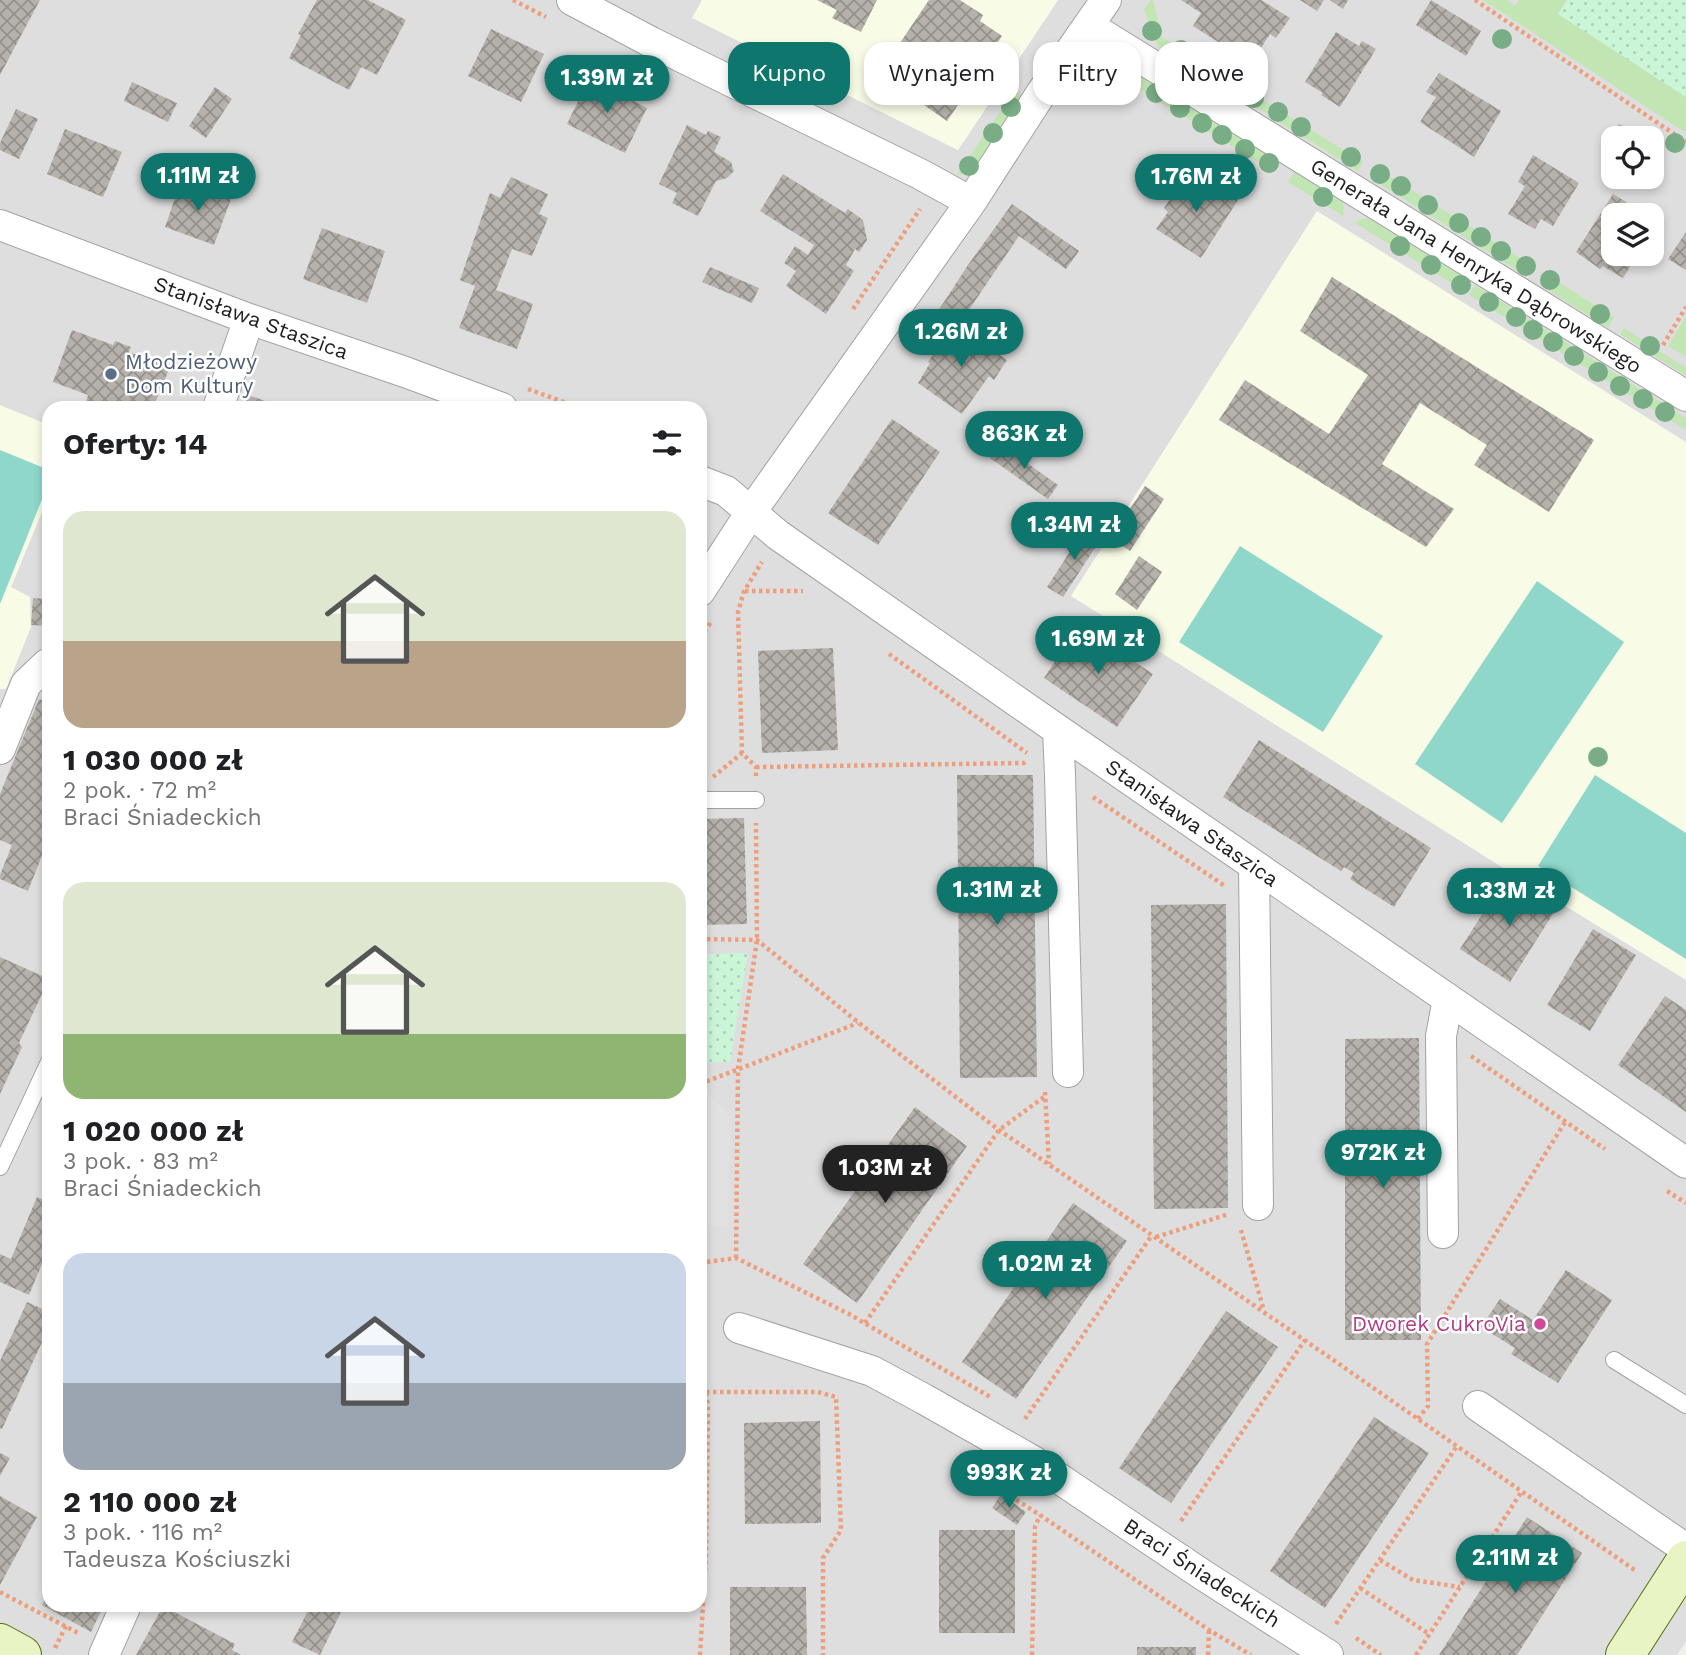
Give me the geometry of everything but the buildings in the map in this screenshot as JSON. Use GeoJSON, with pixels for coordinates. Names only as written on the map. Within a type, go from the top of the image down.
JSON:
{"type":"FeatureCollection","features":[{"type":"Feature","properties":{"kind":"street"},"geometry":{"type":"LineString","coordinates":[[572,0],[971,202]]}},
{"type":"Feature","properties":{"kind":"street"},"geometry":{"type":"LineString","coordinates":[[707,580],[751,512],[971,202],[1106,0]]}},
{"type":"Feature","properties":{"kind":"street","name":"Generała Jana Henryka Dąbrowskiego"},"geometry":{"type":"LineString","coordinates":[[1089,26],[1686,396]]}},
{"type":"Feature","properties":{"kind":"street","name":"Stanisława Staszica"},"geometry":{"type":"LineString","coordinates":[[0,225],[249,319],[483,401]]}},
{"type":"Feature","properties":{"kind":"street"},"geometry":{"type":"LineString","coordinates":[[220,401],[249,319]]}},
{"type":"Feature","properties":{"kind":"street","name":"Stanisława Staszica"},"geometry":{"type":"LineString","coordinates":[[707,484],[726,491],[778,535],[1686,1163]]}},
{"type":"Feature","properties":{"kind":"street"},"geometry":{"type":"LineString","coordinates":[[0,749],[26,684],[42,669]]}},
{"type":"Feature","properties":{"kind":"street"},"geometry":{"type":"LineString","coordinates":[[1058,730],[1068,1072]]}},
{"type":"Feature","properties":{"kind":"street"},"geometry":{"type":"LineString","coordinates":[[1249,1215],[1254,866]]}},
{"type":"Feature","properties":{"kind":"street"},"geometry":{"type":"LineString","coordinates":[[1443,1233],[1441,1036],[1448,999]]}},
{"type":"Feature","properties":{"kind":"street","name":"Braci Śniadeckich"},"geometry":{"type":"LineString","coordinates":[[739,1328],[872,1371],[977,1429],[1033,1461],[1328,1655]]}},
{"type":"Feature","properties":{"kind":"street"},"geometry":{"type":"LineString","coordinates":[[1478,1406],[1686,1549]]}},
{"type":"Feature","properties":{"kind":"street"},"geometry":{"type":"LineString","coordinates":[[1625,1655],[1686,1560]]}},
{"type":"Feature","properties":{"kind":"street"},"geometry":{"type":"LineString","coordinates":[[106,1651],[123,1612]]}},
{"type":"Feature","properties":{"kind":"street"},"geometry":{"type":"LineString","coordinates":[[0,1643],[39,1652]]}},
{"type":"Feature","properties":{"kind":"lane"},"geometry":{"type":"LineString","coordinates":[[707,800],[756,800]]}},
{"type":"Feature","properties":{"kind":"lane"},"geometry":{"type":"LineString","coordinates":[[0,1167],[42,1077]]}},
{"type":"Feature","properties":{"kind":"lane"},"geometry":{"type":"LineString","coordinates":[[1614,1360],[1686,1405]]}},
{"type":"Feature","properties":{"kind":"path"},"geometry":{"type":"LineString","coordinates":[[1475,0],[1686,142]]}},
{"type":"Feature","properties":{"kind":"path"},"geometry":{"type":"LineString","coordinates":[[852,310],[918,211],[942,185]]}},
{"type":"Feature","properties":{"kind":"path"},"geometry":{"type":"LineString","coordinates":[[1661,347],[1686,307]]}},
{"type":"Feature","properties":{"kind":"path"},"geometry":{"type":"LineString","coordinates":[[707,1262],[736,1258],[738,1069],[757,940],[756,767],[742,753],[738,612],[744,591],[778,535]]}},
{"type":"Feature","properties":{"kind":"path"},"geometry":{"type":"LineString","coordinates":[[744,591],[803,592]]}},
{"type":"Feature","properties":{"kind":"path"},"geometry":{"type":"LineString","coordinates":[[756,767],[1024,763],[1033,757],[881,648]]}},
{"type":"Feature","properties":{"kind":"path"},"geometry":{"type":"LineString","coordinates":[[710,779],[742,753]]}},
{"type":"Feature","properties":{"kind":"path"},"geometry":{"type":"LineString","coordinates":[[1060,775],[1255,908]]}},
{"type":"Feature","properties":{"kind":"path"},"geometry":{"type":"LineString","coordinates":[[707,939],[757,940],[859,1023],[999,1130],[1636,1571]]}},
{"type":"Feature","properties":{"kind":"path"},"geometry":{"type":"LineString","coordinates":[[707,1081],[859,1023]]}},
{"type":"Feature","properties":{"kind":"path"},"geometry":{"type":"LineString","coordinates":[[1441,1036],[1609,1151]]}},
{"type":"Feature","properties":{"kind":"path"},"geometry":{"type":"LineString","coordinates":[[865,1323],[999,1130],[1045,1097]]}},
{"type":"Feature","properties":{"kind":"path"},"geometry":{"type":"LineString","coordinates":[[1418,1419],[1428,1406],[1427,1344],[1565,1122]]}},
{"type":"Feature","properties":{"kind":"path"},"geometry":{"type":"LineString","coordinates":[[1664,1188],[1686,1203]]}},
{"type":"Feature","properties":{"kind":"path"},"geometry":{"type":"LineString","coordinates":[[1249,1215],[1264,1311]]}},
{"type":"Feature","properties":{"kind":"path"},"geometry":{"type":"LineString","coordinates":[[1025,1419],[1152,1235]]}},
{"type":"Feature","properties":{"kind":"path"},"geometry":{"type":"LineString","coordinates":[[1181,1521],[1306,1340]]}},
{"type":"Feature","properties":{"kind":"path"},"geometry":{"type":"LineString","coordinates":[[707,1392],[818,1392],[836,1397],[841,1530],[823,1558],[823,1655]]}},
{"type":"Feature","properties":{"kind":"path"},"geometry":{"type":"LineString","coordinates":[[707,1402],[707,1480]]}},
{"type":"Feature","properties":{"kind":"path"},"geometry":{"type":"LineString","coordinates":[[977,1429],[958,1463],[1040,1515],[1209,1630],[1251,1655]]}},
{"type":"Feature","properties":{"kind":"path"},"geometry":{"type":"LineString","coordinates":[[1335,1625],[1458,1446]]}},
{"type":"Feature","properties":{"kind":"path"},"geometry":{"type":"LineString","coordinates":[[1416,1655],[1522,1491]]}},
{"type":"Feature","properties":{"kind":"path"},"geometry":{"type":"LineString","coordinates":[[1032,1655],[1035,1527],[1040,1515]]}},
{"type":"Feature","properties":{"kind":"path"},"geometry":{"type":"LineString","coordinates":[[1380,1560],[1413,1580],[1460,1587]]}},
{"type":"Feature","properties":{"kind":"path"},"geometry":{"type":"LineString","coordinates":[[1360,1588],[1430,1634]]}},
{"type":"Feature","properties":{"kind":"path"},"geometry":{"type":"LineString","coordinates":[[0,1592],[66,1626],[106,1651]]}},
{"type":"Feature","properties":{"kind":"path"},"geometry":{"type":"LineString","coordinates":[[700,1655],[703,1612]]}},
{"type":"Feature","properties":{"kind":"path"},"geometry":{"type":"LineString","coordinates":[[39,1652],[66,1626]]}},
{"type":"Feature","properties":{"kind":"path"},"geometry":{"type":"LineString","coordinates":[[1208,1655],[1209,1630]]}},
{"type":"Feature","properties":{"kind":"shaded area"},"geometry":{"type":"Polygon","coordinates":[[[0,0],[702,0],[693,18],[741,42],[728,42],[728,105],[850,105],[850,96],[958,150],[988,105],[1019,105],[1019,58],[1058,0],[1686,0],[1686,1641],[1677,1655],[0,1655],[0,0]]]}},
{"type":"Feature","properties":{"kind":"shaded area"},"geometry":{"type":"Polygon","coordinates":[[[702,0],[1058,0],[1019,58],[1019,42],[864,42],[864,103],[850,96],[850,42],[740,42],[692,18],[702,0]]]}},
{"type":"Feature","properties":{"kind":"shaded area"},"geometry":{"type":"Polygon","coordinates":[[[867,105],[988,105],[958,150],[867,105]]]}},
{"type":"Feature","properties":{"kind":"shaded area"},"geometry":{"type":"Polygon","coordinates":[[[1317,211],[1686,442],[1686,980],[1071,596],[1317,211]]]}},
{"type":"Feature","properties":{"kind":"shaded area"},"geometry":{"type":"Polygon","coordinates":[[[0,405],[42,422],[42,512],[11,587],[30,597],[31,627],[6,689],[0,689],[0,405]]]}},
{"type":"Feature","properties":{"kind":"shaded area"},"geometry":{"type":"Polygon","coordinates":[[[0,450],[42,467],[42,499],[0,604],[0,450]]]}},
{"type":"Feature","properties":{"kind":"shaded area"},"geometry":{"type":"Polygon","coordinates":[[[1240,546],[1383,636],[1323,732],[1179,642],[1240,546]]]}},
{"type":"Feature","properties":{"kind":"shaded area"},"geometry":{"type":"Polygon","coordinates":[[[1537,581],[1624,642],[1502,823],[1415,764],[1537,581]]]}},
{"type":"Feature","properties":{"kind":"shaded area"},"geometry":{"type":"Polygon","coordinates":[[[1595,775],[1686,833],[1686,959],[1538,866],[1595,775]]]}},
{"type":"Feature","properties":{"kind":"shaded area"},"geometry":{"type":"Polygon","coordinates":[[[707,1091],[730,1117],[728,1226],[707,1225],[707,1091]]]}},
{"type":"Feature","properties":{"kind":"green space"},"geometry":{"type":"Polygon","coordinates":[[[1153,0],[1162,37],[1170,42],[1156,42],[1144,9],[1153,0]]]}},
{"type":"Feature","properties":{"kind":"green space"},"geometry":{"type":"Polygon","coordinates":[[[1483,0],[1507,0],[1515,6],[1519,0],[1567,0],[1558,14],[1686,97],[1686,133],[1483,0]]]}},
{"type":"Feature","properties":{"kind":"green space"},"geometry":{"type":"Polygon","coordinates":[[[1567,0],[1686,0],[1686,97],[1558,14],[1567,0]]]}},
{"type":"Feature","properties":{"kind":"green space"},"geometry":{"type":"Polygon","coordinates":[[[1141,77],[1155,85],[1155,98],[1141,90],[1141,77]]]}},
{"type":"Feature","properties":{"kind":"green space"},"geometry":{"type":"Polygon","coordinates":[[[1268,103],[1363,162],[1358,171],[1252,105],[1268,103]]]}},
{"type":"Feature","properties":{"kind":"green space"},"geometry":{"type":"Polygon","coordinates":[[[1005,105],[1016,105],[974,167],[956,176],[1005,105]]]}},
{"type":"Feature","properties":{"kind":"green space"},"geometry":{"type":"Polygon","coordinates":[[[1166,105],[1189,105],[1280,162],[1274,172],[1166,105]]]}},
{"type":"Feature","properties":{"kind":"green space"},"geometry":{"type":"Polygon","coordinates":[[[1378,169],[1530,264],[1523,274],[1372,179],[1378,169]]]}},
{"type":"Feature","properties":{"kind":"green space"},"geometry":{"type":"Polygon","coordinates":[[[1295,171],[1341,200],[1344,206],[1343,216],[1288,182],[1295,171]]]}},
{"type":"Feature","properties":{"kind":"green space"},"geometry":{"type":"Polygon","coordinates":[[[1369,218],[1467,279],[1461,289],[1355,223],[1369,218]]]}},
{"type":"Feature","properties":{"kind":"green space"},"geometry":{"type":"Polygon","coordinates":[[[1544,273],[1614,317],[1608,328],[1539,284],[1544,273]]]}},
{"type":"Feature","properties":{"kind":"green space"},"geometry":{"type":"Polygon","coordinates":[[[1475,285],[1686,418],[1686,430],[1469,295],[1475,285]]]}},
{"type":"Feature","properties":{"kind":"green space"},"geometry":{"type":"Polygon","coordinates":[[[1686,316],[1686,357],[1668,346],[1686,316]]]}},
{"type":"Feature","properties":{"kind":"green space"},"geometry":{"type":"Polygon","coordinates":[[[1624,328],[1686,368],[1686,376],[1620,334],[1624,328]]]}},
{"type":"Feature","properties":{"kind":"green space"},"geometry":{"type":"Polygon","coordinates":[[[748,953],[730,1062],[707,1063],[707,954],[748,953]]]}},
{"type":"Feature","properties":{"kind":"place","name":"Młodzieżowy Dom Kultury"},"geometry":{"type":"Point","coordinates":[111,374]}},
{"type":"Feature","properties":{"kind":"place","name":"Dworek CukroVia"},"geometry":{"type":"Point","coordinates":[1540,1324]}}]}
